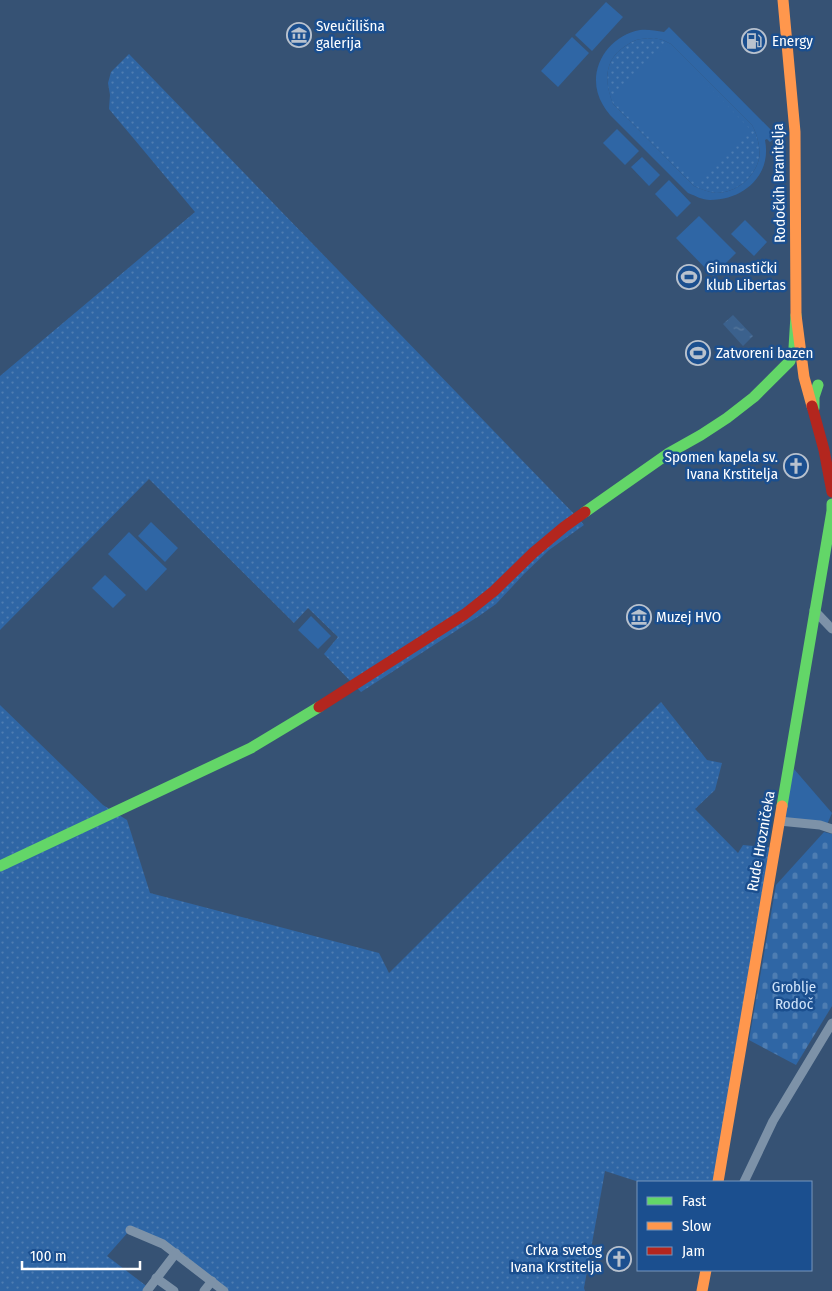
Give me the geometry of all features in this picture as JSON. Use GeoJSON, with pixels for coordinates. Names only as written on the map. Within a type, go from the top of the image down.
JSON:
{"type":"FeatureCollection","features":[{"type":"Feature","properties":{"kind":"street","name":"Rodočkih Branitelja"},"geometry":{"type":"LineString","coordinates":[[783,0],[795,132],[796,315],[803,372],[815,419]]}},
{"type":"Feature","properties":{"kind":"street"},"geometry":{"type":"LineString","coordinates":[[0,866],[251,748],[339,695],[465,614],[494,591],[533,553],[564,527],[661,458],[727,418],[768,384],[790,361],[794,348],[796,315]]}},
{"type":"Feature","properties":{"kind":"street"},"geometry":{"type":"LineString","coordinates":[[768,384],[782,377],[803,372],[796,365],[784,368]]}},
{"type":"Feature","properties":{"kind":"street"},"geometry":{"type":"LineString","coordinates":[[818,385],[814,402],[815,419],[824,450],[832,492]]}},
{"type":"Feature","properties":{"kind":"street","name":"Rude Hrozničeka"},"geometry":{"type":"LineString","coordinates":[[718,1181],[832,504]]}},
{"type":"Feature","properties":{"kind":"street"},"geometry":{"type":"LineString","coordinates":[[814,610],[832,629]]}},
{"type":"Feature","properties":{"kind":"street"},"geometry":{"type":"LineString","coordinates":[[779,821],[820,825],[832,829]]}},
{"type":"Feature","properties":{"kind":"street"},"geometry":{"type":"LineString","coordinates":[[744,1181],[773,1121],[832,1023]]}},
{"type":"Feature","properties":{"kind":"street"},"geometry":{"type":"LineString","coordinates":[[130,1230],[163,1244],[224,1291]]}},
{"type":"Feature","properties":{"kind":"street"},"geometry":{"type":"LineString","coordinates":[[147,1291],[176,1253]]}},
{"type":"Feature","properties":{"kind":"street"},"geometry":{"type":"LineString","coordinates":[[702,1291],[706,1271]]}},
{"type":"Feature","properties":{"kind":"street"},"geometry":{"type":"LineString","coordinates":[[156,1278],[174,1291]]}},
{"type":"Feature","properties":{"kind":"street"},"geometry":{"type":"LineString","coordinates":[[204,1291],[212,1281]]}},
{"type":"Feature","properties":{"kind":"green space"},"geometry":{"type":"Polygon","coordinates":[[[606,2],[623,17],[592,51],[575,35],[606,2]]]}},
{"type":"Feature","properties":{"kind":"green space"},"geometry":{"type":"Polygon","coordinates":[[[669,27],[777,136],[770,142],[767,139],[765,140],[766,153],[760,174],[753,183],[734,196],[710,200],[688,193],[610,115],[598,93],[597,69],[608,48],[617,40],[640,30],[664,32],[669,27]],[[654,38],[638,39],[624,47],[612,59],[607,80],[613,104],[694,186],[716,193],[737,187],[753,172],[759,159],[759,146],[752,125],[671,44],[654,38]]]}},
{"type":"Feature","properties":{"kind":"green space"},"geometry":{"type":"Polygon","coordinates":[[[572,37],[589,53],[558,87],[541,71],[572,37]]]}},
{"type":"Feature","properties":{"kind":"green space"},"geometry":{"type":"Polygon","coordinates":[[[654,38],[671,44],[752,125],[758,141],[759,159],[753,172],[737,187],[716,193],[694,186],[613,104],[607,80],[612,59],[624,47],[638,39],[654,38]]]}},
{"type":"Feature","properties":{"kind":"green space"},"geometry":{"type":"Polygon","coordinates":[[[668,45],[751,130],[696,184],[613,99],[668,45]]]}},
{"type":"Feature","properties":{"kind":"green space"},"geometry":{"type":"Polygon","coordinates":[[[129,54],[584,525],[549,550],[496,604],[361,692],[324,654],[338,637],[308,608],[294,623],[149,479],[0,630],[0,376],[195,212],[109,109],[110,95],[108,83],[111,72],[129,54]]]}},
{"type":"Feature","properties":{"kind":"green space"},"geometry":{"type":"Polygon","coordinates":[[[617,129],[639,151],[625,165],[603,143],[617,129]]]}},
{"type":"Feature","properties":{"kind":"green space"},"geometry":{"type":"Polygon","coordinates":[[[642,157],[660,175],[649,186],[631,167],[642,157]]]}},
{"type":"Feature","properties":{"kind":"green space"},"geometry":{"type":"Polygon","coordinates":[[[669,180],[691,203],[677,217],[655,194],[669,180]]]}},
{"type":"Feature","properties":{"kind":"green space"},"geometry":{"type":"Polygon","coordinates":[[[699,216],[736,253],[713,276],[676,238],[699,216]]]}},
{"type":"Feature","properties":{"kind":"green space"},"geometry":{"type":"Polygon","coordinates":[[[745,220],[767,242],[754,256],[731,234],[745,220]]]}},
{"type":"Feature","properties":{"kind":"green space"},"geometry":{"type":"Polygon","coordinates":[[[151,522],[178,548],[165,562],[138,536],[151,522]]]}},
{"type":"Feature","properties":{"kind":"green space"},"geometry":{"type":"Polygon","coordinates":[[[129,532],[167,569],[146,591],[108,554],[129,532]]]}},
{"type":"Feature","properties":{"kind":"green space"},"geometry":{"type":"Polygon","coordinates":[[[105,575],[126,595],[113,608],[92,588],[105,575]]]}},
{"type":"Feature","properties":{"kind":"green space"},"geometry":{"type":"Polygon","coordinates":[[[311,616],[331,636],[318,649],[298,630],[311,616]]]}},
{"type":"Feature","properties":{"kind":"green space"},"geometry":{"type":"Polygon","coordinates":[[[661,702],[707,760],[722,763],[715,790],[695,809],[738,853],[743,845],[775,848],[718,1181],[637,1181],[605,1171],[585,1291],[224,1291],[176,1253],[130,1230],[107,1256],[149,1288],[147,1291],[0,1291],[0,705],[103,805],[127,820],[150,893],[379,953],[389,973],[661,702]]]}},
{"type":"Feature","properties":{"kind":"green space"},"geometry":{"type":"Polygon","coordinates":[[[794,769],[832,813],[826,827],[779,821],[794,769]]]}},
{"type":"Feature","properties":{"kind":"green space","name":"Groblje Rodoč"},"geometry":{"type":"Polygon","coordinates":[[[824,832],[832,834],[832,1006],[796,1065],[749,1040],[776,885],[824,832]]]}},
{"type":"Feature","properties":{"kind":"water"},"geometry":{"type":"Polygon","coordinates":[[[733,315],[753,336],[743,346],[723,324],[733,315]]]}},
{"type":"Feature","properties":{"kind":"traffic: fast"},"geometry":{"type":"LineString","coordinates":[[585,512],[669,453],[727,418],[754,397],[790,361],[794,348],[796,315]]}},
{"type":"Feature","properties":{"kind":"traffic: fast"},"geometry":{"type":"LineString","coordinates":[[814,408],[814,397],[818,385]]}},
{"type":"Feature","properties":{"kind":"traffic: fast"},"geometry":{"type":"LineString","coordinates":[[782,806],[832,504]]}},
{"type":"Feature","properties":{"kind":"traffic: fast"},"geometry":{"type":"LineString","coordinates":[[0,866],[251,748],[319,707]]}},
{"type":"Feature","properties":{"kind":"traffic: slow"},"geometry":{"type":"LineString","coordinates":[[783,0],[795,132],[796,315],[804,377],[812,406]]}},
{"type":"Feature","properties":{"kind":"traffic: slow"},"geometry":{"type":"LineString","coordinates":[[718,1181],[782,806]]}},
{"type":"Feature","properties":{"kind":"traffic: slow"},"geometry":{"type":"LineString","coordinates":[[702,1291],[706,1271]]}},
{"type":"Feature","properties":{"kind":"traffic: jam"},"geometry":{"type":"LineString","coordinates":[[812,406],[824,450],[832,492]]}},
{"type":"Feature","properties":{"kind":"traffic: jam"},"geometry":{"type":"LineString","coordinates":[[319,707],[465,614],[494,591],[533,553],[585,512]]}},
{"type":"Feature","properties":{"kind":"place","name":"Sveučilišna galerija"},"geometry":{"type":"Point","coordinates":[299,35]}},
{"type":"Feature","properties":{"kind":"place","name":"Energy"},"geometry":{"type":"Point","coordinates":[754,41]}},
{"type":"Feature","properties":{"kind":"place","name":"Gimnastički klub Libertas"},"geometry":{"type":"Point","coordinates":[689,277]}},
{"type":"Feature","properties":{"kind":"place","name":"Zatvoreni bazen"},"geometry":{"type":"Point","coordinates":[698,353]}},
{"type":"Feature","properties":{"kind":"place","name":"Spomen kapela sv. Ivana Krstitelja"},"geometry":{"type":"Point","coordinates":[796,466]}},
{"type":"Feature","properties":{"kind":"place","name":"Muzej HVO"},"geometry":{"type":"Point","coordinates":[639,617]}},
{"type":"Feature","properties":{"kind":"place","name":"Crkva svetog Ivana Krstitelja"},"geometry":{"type":"Point","coordinates":[619,1259]}}]}
